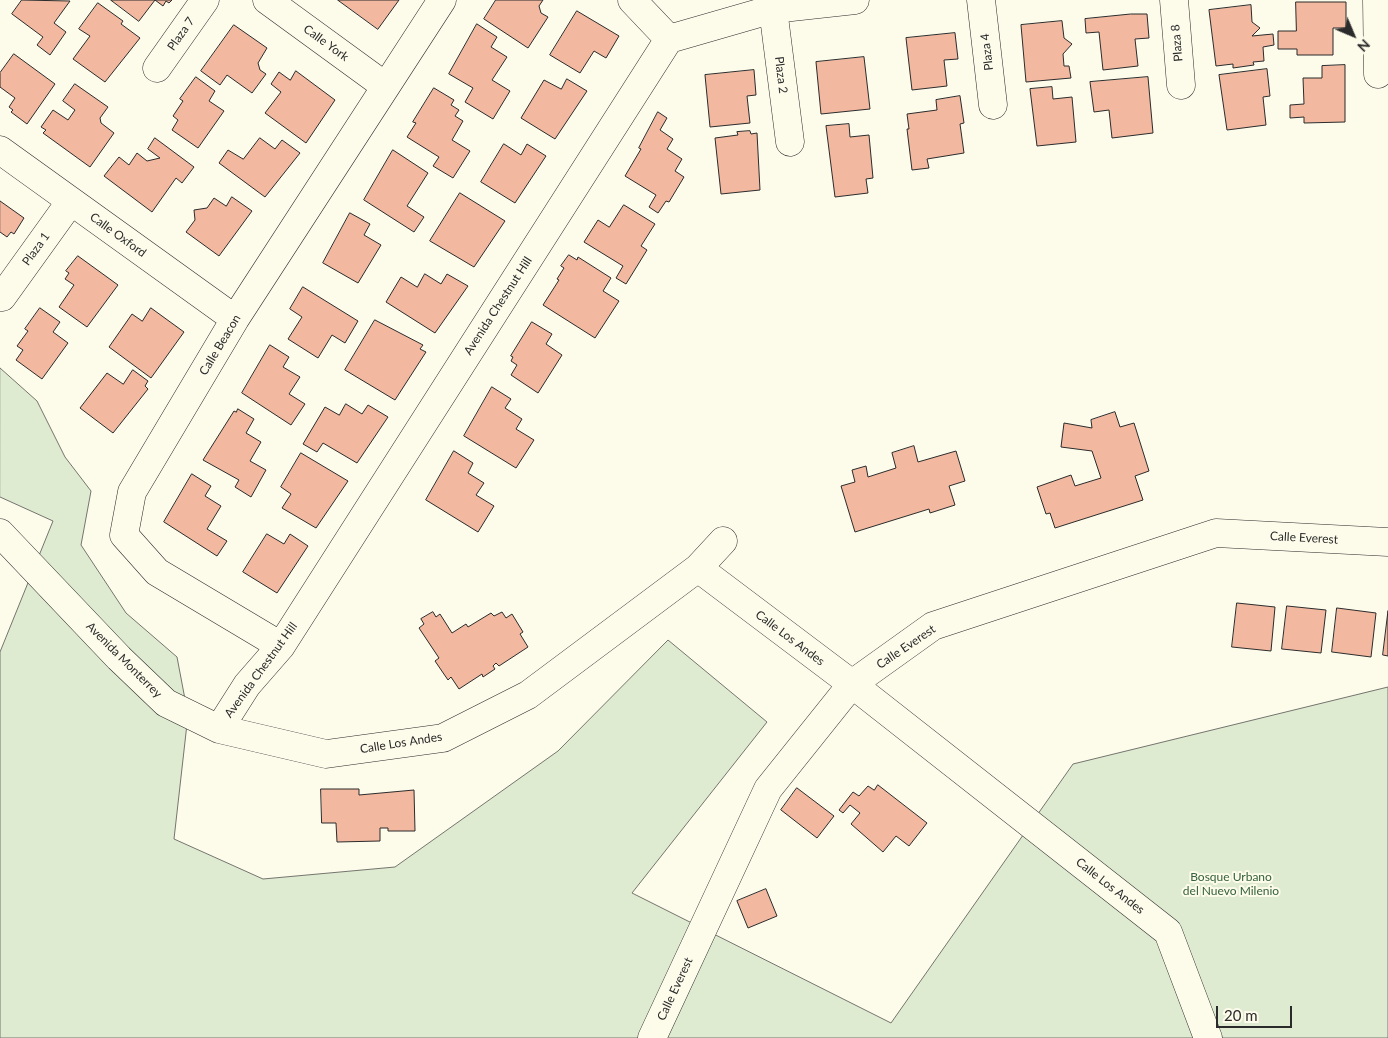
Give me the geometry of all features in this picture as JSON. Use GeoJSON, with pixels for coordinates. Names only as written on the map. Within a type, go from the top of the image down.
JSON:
{"type":"FeatureCollection","features":[{"type":"Feature","properties":{"kind":"street","name":"Plaza 7"},"geometry":{"type":"LineString","coordinates":[[157,68],[204,0]]}},
{"type":"Feature","properties":{"kind":"street","name":"Calle York"},"geometry":{"type":"LineString","coordinates":[[267,0],[385,86]]}},
{"type":"Feature","properties":{"kind":"street","name":"Calle Beacon"},"geometry":{"type":"LineString","coordinates":[[281,646],[157,572],[124,535],[132,492],[235,319],[442,0]]}},
{"type":"Feature","properties":{"kind":"street"},"geometry":{"type":"LineString","coordinates":[[632,0],[669,40],[773,9],[855,0]]}},
{"type":"Feature","properties":{"kind":"street","name":"Plaza 4"},"geometry":{"type":"LineString","coordinates":[[981,0],[994,105]]}},
{"type":"Feature","properties":{"kind":"street","name":"Plaza 8"},"geometry":{"type":"LineString","coordinates":[[1174,0],[1181,85]]}},
{"type":"Feature","properties":{"kind":"street"},"geometry":{"type":"LineString","coordinates":[[1378,0],[1378,74]]}},
{"type":"Feature","properties":{"kind":"street","name":"Plaza 2"},"geometry":{"type":"LineString","coordinates":[[773,9],[790,142]]}},
{"type":"Feature","properties":{"kind":"street","name":"Avenida Chestnut Hill"},"geometry":{"type":"LineString","coordinates":[[219,729],[247,685],[281,646],[669,40]]}},
{"type":"Feature","properties":{"kind":"street","name":"Calle Oxford"},"geometry":{"type":"LineString","coordinates":[[0,150],[235,319]]}},
{"type":"Feature","properties":{"kind":"street","name":"Plaza 1"},"geometry":{"type":"LineString","coordinates":[[2,297],[71,201]]}},
{"type":"Feature","properties":{"kind":"street","name":"Avenida Monterrey"},"geometry":{"type":"LineString","coordinates":[[0,533],[119,658],[166,703],[219,729],[276,742]]}},
{"type":"Feature","properties":{"kind":"street","name":"Calle Everest"},"geometry":{"type":"LineString","coordinates":[[652,1038],[768,789],[852,684],[933,626],[1216,533],[1388,542]]}},
{"type":"Feature","properties":{"kind":"street"},"geometry":{"type":"LineString","coordinates":[[698,568],[723,540]]}},
{"type":"Feature","properties":{"kind":"street","name":"Calle Los Andes"},"geometry":{"type":"LineString","coordinates":[[276,742],[326,754],[443,738],[528,695],[698,568],[852,684],[1168,932],[1208,1038]]}},
{"type":"Feature","properties":{"kind":"green space","name":"Bosque Urbano del Nuevo Milenio"},"geometry":{"type":"Polygon","coordinates":[[[0,368],[37,401],[65,457],[91,491],[81,545],[126,613],[177,657],[188,715],[174,839],[263,879],[395,867],[558,751],[668,640],[767,722],[632,893],[891,1023],[1073,764],[1388,687],[1388,1038],[0,1038],[0,652],[53,521],[0,497],[0,368]]]}},
{"type":"Feature","properties":{"kind":"building"},"geometry":{"type":"Polygon","coordinates":[[[22,0],[70,1],[54,23],[66,32],[50,55],[37,45],[43,37],[12,14],[22,0]]]}},
{"type":"Feature","properties":{"kind":"building"},"geometry":{"type":"Polygon","coordinates":[[[111,0],[155,0],[139,21],[111,0]]]}},
{"type":"Feature","properties":{"kind":"building"},"geometry":{"type":"Polygon","coordinates":[[[155,0],[172,0],[169,3],[166,1],[163,6],[155,0]]]}},
{"type":"Feature","properties":{"kind":"building"},"geometry":{"type":"Polygon","coordinates":[[[338,0],[399,0],[378,29],[338,0]]]}},
{"type":"Feature","properties":{"kind":"building"},"geometry":{"type":"Polygon","coordinates":[[[496,0],[543,0],[539,6],[541,13],[548,17],[528,48],[484,19],[496,0]]]}},
{"type":"Feature","properties":{"kind":"building"},"geometry":{"type":"Polygon","coordinates":[[[1296,2],[1346,2],[1346,28],[1333,28],[1333,55],[1297,55],[1297,49],[1278,49],[1278,31],[1296,31],[1296,2]]]}},
{"type":"Feature","properties":{"kind":"building"},"geometry":{"type":"Polygon","coordinates":[[[98,3],[123,21],[121,24],[140,38],[105,82],[73,59],[90,36],[79,29],[98,3]]]}},
{"type":"Feature","properties":{"kind":"building"},"geometry":{"type":"Polygon","coordinates":[[[1251,5],[1252,22],[1260,28],[1252,36],[1273,34],[1274,45],[1263,47],[1264,61],[1253,62],[1254,65],[1233,68],[1233,64],[1216,66],[1209,10],[1251,5]]]}},
{"type":"Feature","properties":{"kind":"building"},"geometry":{"type":"Polygon","coordinates":[[[577,11],[619,36],[606,58],[594,51],[580,73],[550,55],[577,11]]]}},
{"type":"Feature","properties":{"kind":"building"},"geometry":{"type":"Polygon","coordinates":[[[1147,14],[1149,38],[1135,39],[1138,66],[1103,70],[1099,32],[1086,33],[1085,19],[1147,14]]]}},
{"type":"Feature","properties":{"kind":"building"},"geometry":{"type":"Polygon","coordinates":[[[1062,21],[1064,38],[1072,44],[1063,54],[1064,66],[1069,66],[1071,78],[1026,82],[1021,25],[1062,21]]]}},
{"type":"Feature","properties":{"kind":"building"},"geometry":{"type":"Polygon","coordinates":[[[477,24],[497,37],[491,47],[507,57],[492,80],[510,91],[493,119],[465,102],[473,88],[449,74],[477,24]]]}},
{"type":"Feature","properties":{"kind":"building"},"geometry":{"type":"Polygon","coordinates":[[[234,25],[267,48],[258,63],[260,70],[266,74],[252,93],[227,75],[220,85],[201,71],[234,25]]]}},
{"type":"Feature","properties":{"kind":"building"},"geometry":{"type":"Polygon","coordinates":[[[955,33],[958,59],[944,60],[947,86],[912,90],[906,38],[955,33]]]}},
{"type":"Feature","properties":{"kind":"building"},"geometry":{"type":"Polygon","coordinates":[[[14,54],[55,84],[27,124],[11,112],[13,110],[9,107],[15,98],[0,87],[0,73],[14,54]]]}},
{"type":"Feature","properties":{"kind":"building"},"geometry":{"type":"Polygon","coordinates":[[[864,57],[870,109],[821,114],[816,62],[864,57]]]}},
{"type":"Feature","properties":{"kind":"building"},"geometry":{"type":"Polygon","coordinates":[[[1345,65],[1345,122],[1304,123],[1304,117],[1290,118],[1290,105],[1304,104],[1303,78],[1322,78],[1322,66],[1345,65]]]}},
{"type":"Feature","properties":{"kind":"building"},"geometry":{"type":"Polygon","coordinates":[[[1267,69],[1270,96],[1263,97],[1266,125],[1227,130],[1219,75],[1267,69]]]}},
{"type":"Feature","properties":{"kind":"building"},"geometry":{"type":"Polygon","coordinates":[[[754,70],[756,95],[747,96],[750,123],[710,127],[705,75],[754,70]]]}},
{"type":"Feature","properties":{"kind":"building"},"geometry":{"type":"Polygon","coordinates":[[[296,71],[335,100],[306,143],[265,113],[281,92],[271,84],[279,72],[290,80],[296,71]]]}},
{"type":"Feature","properties":{"kind":"building"},"geometry":{"type":"Polygon","coordinates":[[[196,77],[215,91],[209,101],[224,111],[198,148],[172,130],[178,120],[173,116],[183,101],[180,99],[196,77]]]}},
{"type":"Feature","properties":{"kind":"building"},"geometry":{"type":"Polygon","coordinates":[[[1148,77],[1153,133],[1112,138],[1109,110],[1094,112],[1090,82],[1148,77]]]}},
{"type":"Feature","properties":{"kind":"building"},"geometry":{"type":"Polygon","coordinates":[[[567,79],[587,91],[555,139],[521,118],[544,80],[561,89],[567,79]]]}},
{"type":"Feature","properties":{"kind":"building"},"geometry":{"type":"Polygon","coordinates":[[[75,84],[108,107],[100,118],[101,123],[114,133],[90,167],[43,133],[46,130],[41,127],[53,110],[68,120],[75,110],[63,101],[75,84]]]}},
{"type":"Feature","properties":{"kind":"building"},"geometry":{"type":"Polygon","coordinates":[[[1052,87],[1053,99],[1072,97],[1076,142],[1037,146],[1030,89],[1052,87]]]}},
{"type":"Feature","properties":{"kind":"building"},"geometry":{"type":"Polygon","coordinates":[[[434,88],[454,100],[451,105],[459,110],[455,116],[463,121],[452,140],[470,151],[453,178],[433,166],[439,157],[407,137],[416,123],[413,122],[434,88]]]}},
{"type":"Feature","properties":{"kind":"building"},"geometry":{"type":"Polygon","coordinates":[[[960,96],[964,123],[960,124],[964,153],[927,159],[929,168],[912,170],[907,114],[937,110],[936,100],[960,96]]]}},
{"type":"Feature","properties":{"kind":"building"},"geometry":{"type":"Polygon","coordinates":[[[658,112],[667,118],[660,130],[673,139],[667,149],[682,159],[675,171],[684,177],[669,202],[666,201],[658,213],[649,207],[656,195],[625,176],[641,149],[639,148],[658,112]]]}},
{"type":"Feature","properties":{"kind":"building"},"geometry":{"type":"Polygon","coordinates":[[[849,124],[850,137],[869,135],[873,178],[866,179],[868,193],[835,197],[826,126],[849,124]]]}},
{"type":"Feature","properties":{"kind":"building"},"geometry":{"type":"Polygon","coordinates":[[[750,131],[751,134],[757,133],[760,190],[721,194],[715,138],[738,135],[737,132],[750,131]]]}},
{"type":"Feature","properties":{"kind":"building"},"geometry":{"type":"Polygon","coordinates":[[[155,138],[194,167],[182,183],[176,178],[152,212],[104,176],[119,157],[129,165],[137,153],[147,161],[160,158],[148,149],[155,138]]]}},
{"type":"Feature","properties":{"kind":"building"},"geometry":{"type":"Polygon","coordinates":[[[260,138],[275,149],[282,140],[300,153],[265,197],[219,163],[228,150],[243,159],[260,138]]]}},
{"type":"Feature","properties":{"kind":"building"},"geometry":{"type":"Polygon","coordinates":[[[504,144],[521,155],[527,144],[546,156],[515,203],[481,182],[504,144]]]}},
{"type":"Feature","properties":{"kind":"building"},"geometry":{"type":"Polygon","coordinates":[[[393,150],[428,173],[407,206],[424,217],[414,232],[364,200],[393,150]]]}},
{"type":"Feature","properties":{"kind":"building"},"geometry":{"type":"Polygon","coordinates":[[[460,193],[505,221],[474,267],[430,241],[460,193]]]}},
{"type":"Feature","properties":{"kind":"building"},"geometry":{"type":"Polygon","coordinates":[[[232,197],[252,211],[219,256],[186,232],[195,220],[194,210],[207,208],[214,198],[226,206],[232,197]]]}},
{"type":"Feature","properties":{"kind":"building"},"geometry":{"type":"Polygon","coordinates":[[[0,201],[24,218],[14,234],[11,232],[7,237],[0,232],[0,201]]]}},
{"type":"Feature","properties":{"kind":"building"},"geometry":{"type":"Polygon","coordinates":[[[624,205],[655,224],[641,246],[647,250],[626,284],[616,278],[623,266],[584,242],[598,220],[609,227],[624,205]]]}},
{"type":"Feature","properties":{"kind":"building"},"geometry":{"type":"Polygon","coordinates":[[[350,213],[370,224],[364,235],[381,245],[358,283],[323,263],[350,213]]]}},
{"type":"Feature","properties":{"kind":"building"},"geometry":{"type":"Polygon","coordinates":[[[569,255],[577,260],[578,257],[611,278],[603,291],[619,301],[595,338],[543,305],[559,280],[557,279],[564,268],[561,266],[569,255]]]}},
{"type":"Feature","properties":{"kind":"building"},"geometry":{"type":"Polygon","coordinates":[[[78,256],[118,285],[87,327],[59,307],[74,285],[65,279],[69,273],[66,271],[78,256]]]}},
{"type":"Feature","properties":{"kind":"building"},"geometry":{"type":"Polygon","coordinates":[[[425,274],[441,284],[447,274],[468,286],[435,333],[386,302],[401,277],[417,287],[425,274]]]}},
{"type":"Feature","properties":{"kind":"building"},"geometry":{"type":"Polygon","coordinates":[[[303,287],[358,321],[345,343],[332,335],[318,358],[288,339],[302,317],[290,309],[303,287]]]}},
{"type":"Feature","properties":{"kind":"building"},"geometry":{"type":"Polygon","coordinates":[[[40,308],[60,322],[53,332],[68,343],[42,379],[16,360],[23,350],[17,346],[28,331],[25,329],[40,308]]]}},
{"type":"Feature","properties":{"kind":"building"},"geometry":{"type":"Polygon","coordinates":[[[151,308],[184,332],[151,378],[109,347],[132,314],[142,321],[151,308]]]}},
{"type":"Feature","properties":{"kind":"building"},"geometry":{"type":"Polygon","coordinates":[[[375,320],[423,345],[420,349],[426,352],[395,400],[345,370],[375,320]]]}},
{"type":"Feature","properties":{"kind":"building"},"geometry":{"type":"Polygon","coordinates":[[[532,322],[552,334],[546,344],[562,355],[538,393],[511,375],[517,365],[511,361],[513,357],[511,356],[532,322]]]}},
{"type":"Feature","properties":{"kind":"building"},"geometry":{"type":"Polygon","coordinates":[[[270,345],[289,357],[283,367],[300,377],[289,394],[305,404],[291,425],[242,393],[270,345]]]}},
{"type":"Feature","properties":{"kind":"building"},"geometry":{"type":"Polygon","coordinates":[[[133,370],[148,381],[145,386],[148,389],[113,433],[80,408],[107,373],[123,384],[133,370]]]}},
{"type":"Feature","properties":{"kind":"building"},"geometry":{"type":"Polygon","coordinates":[[[492,387],[511,399],[505,408],[522,419],[516,429],[534,440],[516,468],[464,436],[492,387]]]}},
{"type":"Feature","properties":{"kind":"building"},"geometry":{"type":"Polygon","coordinates":[[[346,404],[362,414],[368,405],[388,417],[357,463],[323,443],[317,452],[303,444],[325,407],[339,415],[346,404]]]}},
{"type":"Feature","properties":{"kind":"building"},"geometry":{"type":"Polygon","coordinates":[[[238,409],[254,419],[246,433],[261,442],[250,461],[266,470],[251,497],[235,487],[239,480],[203,460],[234,411],[236,412],[238,409]]]}},
{"type":"Feature","properties":{"kind":"building"},"geometry":{"type":"Polygon","coordinates":[[[1115,412],[1120,427],[1134,423],[1149,471],[1135,476],[1143,500],[1055,528],[1050,513],[1046,514],[1037,487],[1071,475],[1075,486],[1101,478],[1092,451],[1061,447],[1064,423],[1092,428],[1091,420],[1115,412]]]}},
{"type":"Feature","properties":{"kind":"building"},"geometry":{"type":"Polygon","coordinates":[[[914,446],[918,462],[956,451],[965,481],[949,486],[955,505],[930,513],[929,509],[855,532],[841,486],[855,482],[852,470],[866,466],[868,477],[896,468],[892,453],[914,446]]]}},
{"type":"Feature","properties":{"kind":"building"},"geometry":{"type":"Polygon","coordinates":[[[454,451],[473,463],[468,473],[484,483],[476,495],[494,506],[478,532],[426,500],[454,451]]]}},
{"type":"Feature","properties":{"kind":"building"},"geometry":{"type":"Polygon","coordinates":[[[301,453],[348,481],[316,528],[282,508],[291,494],[281,487],[301,453]]]}},
{"type":"Feature","properties":{"kind":"building"},"geometry":{"type":"Polygon","coordinates":[[[192,474],[211,486],[205,496],[221,506],[207,529],[227,541],[217,556],[164,522],[192,474]]]}},
{"type":"Feature","properties":{"kind":"building"},"geometry":{"type":"Polygon","coordinates":[[[267,534],[284,544],[290,534],[308,546],[277,593],[243,572],[267,534]]]}},
{"type":"Feature","properties":{"kind":"building"},"geometry":{"type":"Polygon","coordinates":[[[1237,603],[1275,607],[1271,651],[1232,647],[1237,603]]]}},
{"type":"Feature","properties":{"kind":"building"},"geometry":{"type":"Polygon","coordinates":[[[1287,606],[1326,610],[1321,653],[1282,649],[1287,606]]]}},
{"type":"Feature","properties":{"kind":"building"},"geometry":{"type":"Polygon","coordinates":[[[1337,608],[1376,613],[1371,657],[1332,652],[1337,608]]]}},
{"type":"Feature","properties":{"kind":"building"},"geometry":{"type":"Polygon","coordinates":[[[1388,611],[1388,656],[1383,655],[1388,611]]]}},
{"type":"Feature","properties":{"kind":"building"},"geometry":{"type":"Polygon","coordinates":[[[433,612],[436,617],[440,614],[452,633],[466,624],[468,627],[491,613],[494,616],[502,612],[506,618],[512,614],[523,632],[520,634],[528,647],[499,666],[496,663],[493,666],[495,669],[483,677],[482,674],[459,689],[451,677],[448,680],[435,661],[439,658],[419,628],[424,624],[421,619],[433,612]]]}},
{"type":"Feature","properties":{"kind":"building"},"geometry":{"type":"Polygon","coordinates":[[[878,785],[927,823],[909,846],[896,836],[883,852],[851,824],[860,813],[850,805],[843,813],[839,810],[853,792],[859,796],[868,786],[874,790],[878,785]]]}},
{"type":"Feature","properties":{"kind":"building"},"geometry":{"type":"Polygon","coordinates":[[[797,788],[834,816],[817,838],[781,810],[797,788]]]}},
{"type":"Feature","properties":{"kind":"building"},"geometry":{"type":"Polygon","coordinates":[[[321,789],[359,789],[359,795],[414,790],[415,831],[388,831],[388,828],[380,828],[380,841],[337,842],[336,823],[322,823],[321,789]]]}},
{"type":"Feature","properties":{"kind":"building"},"geometry":{"type":"Polygon","coordinates":[[[766,889],[777,916],[748,928],[737,901],[766,889]]]}}]}
